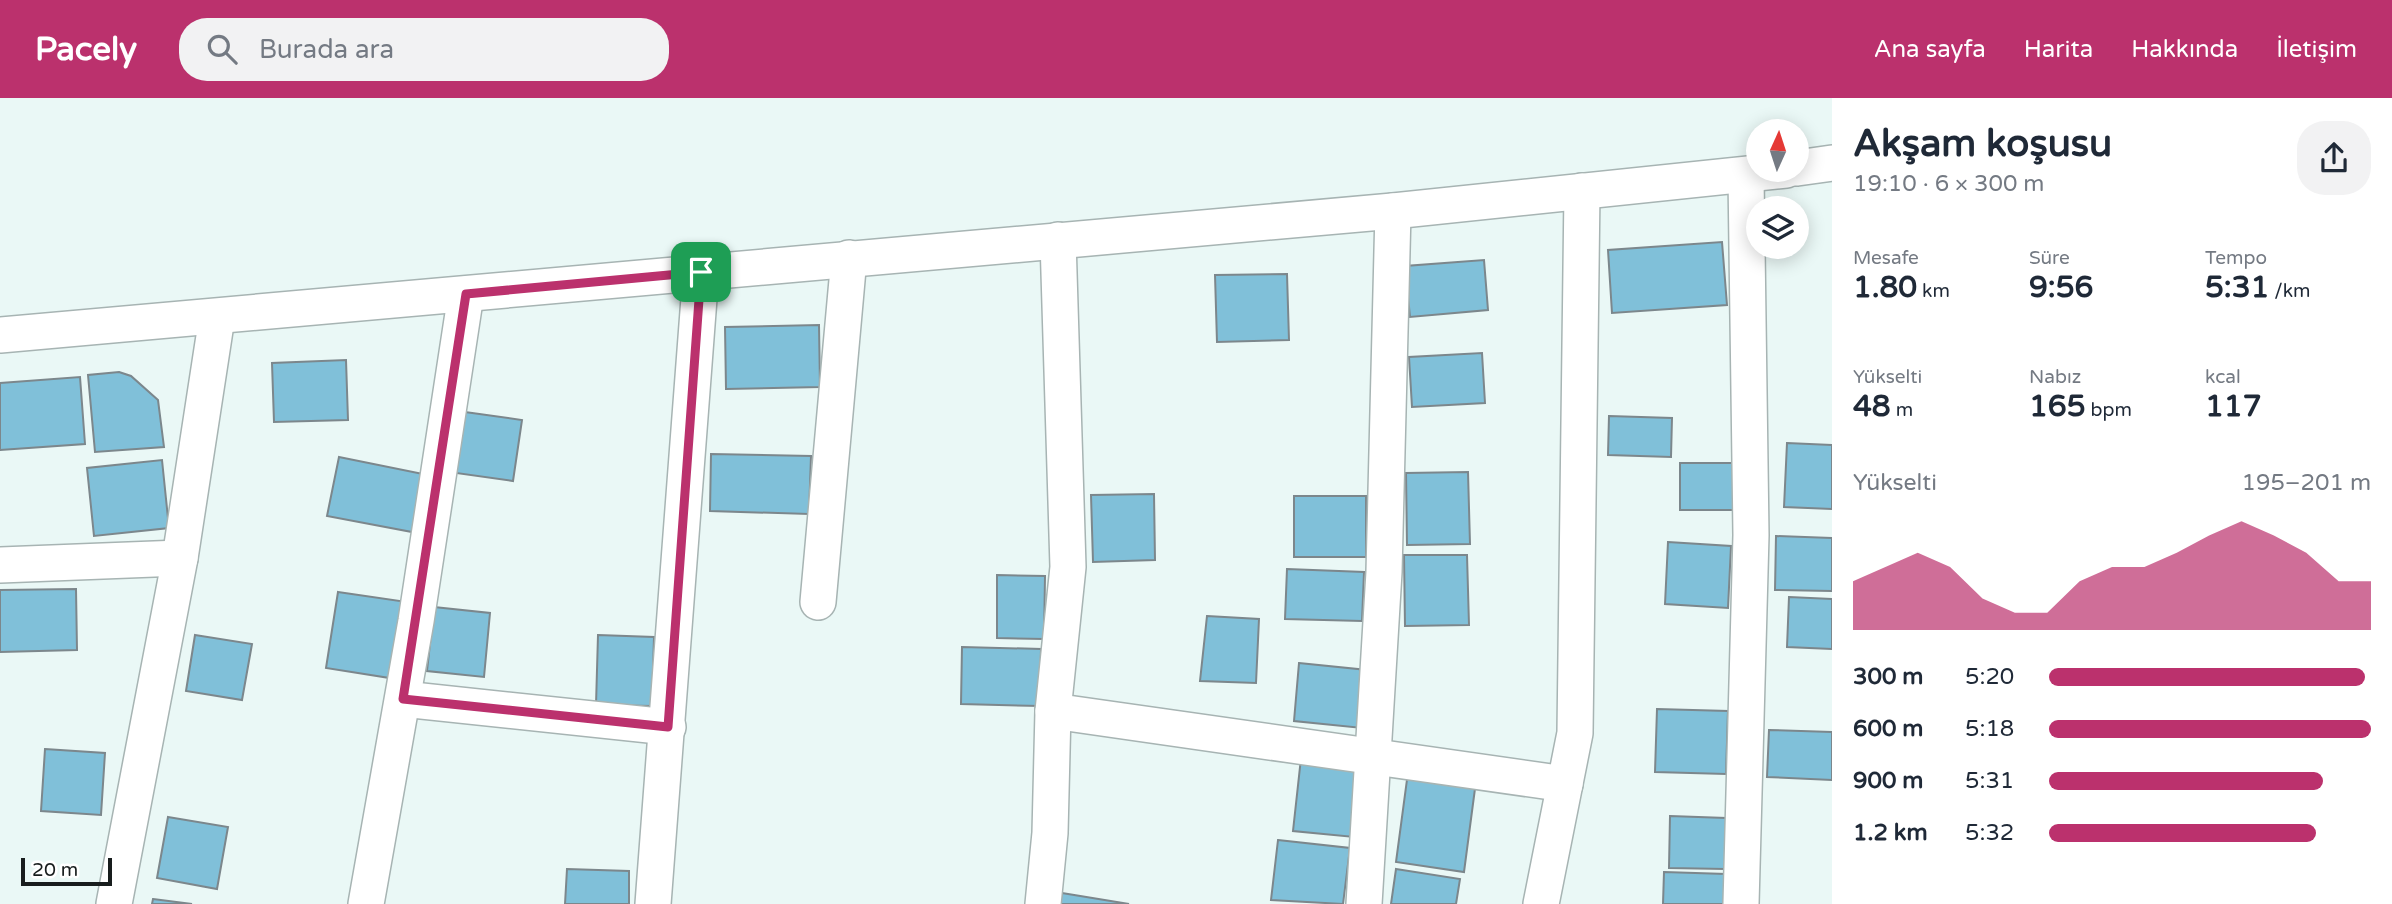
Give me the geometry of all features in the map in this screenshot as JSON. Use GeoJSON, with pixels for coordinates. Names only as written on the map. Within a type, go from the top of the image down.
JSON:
{"type":"FeatureCollection","features":[{"type":"Feature","properties":{"kind":"street"},"geometry":{"type":"LineString","coordinates":[[1810,166],[1832,163]]}},
{"type":"Feature","properties":{"kind":"street"},"geometry":{"type":"LineString","coordinates":[[0,335],[1393,211],[1746,176]]}},
{"type":"Feature","properties":{"kind":"street"},"geometry":{"type":"LineString","coordinates":[[1741,904],[1751,536],[1746,182]]}},
{"type":"Feature","properties":{"kind":"street"},"geometry":{"type":"LineString","coordinates":[[1541,904],[1575,733],[1582,191]]}},
{"type":"Feature","properties":{"kind":"street"},"geometry":{"type":"LineString","coordinates":[[1364,904],[1384,572],[1393,211]]}},
{"type":"Feature","properties":{"kind":"street"},"geometry":{"type":"LineString","coordinates":[[1043,904],[1050,833],[1053,711],[1068,567],[1058,240]]}},
{"type":"Feature","properties":{"kind":"street"},"geometry":{"type":"LineString","coordinates":[[818,602],[849,258]]}},
{"type":"Feature","properties":{"kind":"street"},"geometry":{"type":"LineString","coordinates":[[653,904],[701,272]]}},
{"type":"Feature","properties":{"kind":"street"},"geometry":{"type":"LineString","coordinates":[[366,904],[403,699],[466,294]]}},
{"type":"Feature","properties":{"kind":"street"},"geometry":{"type":"LineString","coordinates":[[114,904],[180,558],[217,317]]}},
{"type":"Feature","properties":{"kind":"street"},"geometry":{"type":"LineString","coordinates":[[0,565],[180,558]]}},
{"type":"Feature","properties":{"kind":"street"},"geometry":{"type":"LineString","coordinates":[[403,699],[668,727]]}},
{"type":"Feature","properties":{"kind":"street"},"geometry":{"type":"LineString","coordinates":[[1053,711],[1565,784]]}},
{"type":"Feature","properties":{"kind":"building"},"geometry":{"type":"Polygon","coordinates":[[[1722,242],[1727,305],[1612,313],[1608,250],[1722,242]]]}},
{"type":"Feature","properties":{"kind":"building"},"geometry":{"type":"Polygon","coordinates":[[[1484,260],[1488,310],[1410,317],[1405,266],[1484,260]]]}},
{"type":"Feature","properties":{"kind":"building"},"geometry":{"type":"Polygon","coordinates":[[[1287,274],[1289,340],[1217,342],[1215,275],[1287,274]]]}},
{"type":"Feature","properties":{"kind":"building"},"geometry":{"type":"Polygon","coordinates":[[[819,325],[820,387],[726,389],[725,327],[819,325]]]}},
{"type":"Feature","properties":{"kind":"building"},"geometry":{"type":"Polygon","coordinates":[[[1482,353],[1485,403],[1412,407],[1409,357],[1482,353]]]}},
{"type":"Feature","properties":{"kind":"building"},"geometry":{"type":"Polygon","coordinates":[[[346,360],[348,420],[274,422],[272,363],[346,360]]]}},
{"type":"Feature","properties":{"kind":"building"},"geometry":{"type":"Polygon","coordinates":[[[119,372],[131,376],[158,400],[164,447],[95,452],[88,375],[119,372]]]}},
{"type":"Feature","properties":{"kind":"building"},"geometry":{"type":"Polygon","coordinates":[[[80,377],[85,444],[0,450],[0,383],[80,377]]]}},
{"type":"Feature","properties":{"kind":"building"},"geometry":{"type":"Polygon","coordinates":[[[465,412],[522,420],[513,481],[456,473],[465,412]]]}},
{"type":"Feature","properties":{"kind":"building"},"geometry":{"type":"Polygon","coordinates":[[[1609,416],[1672,418],[1671,457],[1608,455],[1609,416]]]}},
{"type":"Feature","properties":{"kind":"building"},"geometry":{"type":"Polygon","coordinates":[[[1787,443],[1832,445],[1832,509],[1784,507],[1787,443]]]}},
{"type":"Feature","properties":{"kind":"building"},"geometry":{"type":"Polygon","coordinates":[[[711,454],[811,456],[809,514],[710,511],[711,454]]]}},
{"type":"Feature","properties":{"kind":"building"},"geometry":{"type":"Polygon","coordinates":[[[339,457],[423,474],[412,532],[327,516],[339,457]]]}},
{"type":"Feature","properties":{"kind":"building"},"geometry":{"type":"Polygon","coordinates":[[[162,460],[169,528],[94,536],[87,468],[162,460]]]}},
{"type":"Feature","properties":{"kind":"building"},"geometry":{"type":"Polygon","coordinates":[[[1680,463],[1733,463],[1733,510],[1680,510],[1680,463]]]}},
{"type":"Feature","properties":{"kind":"building"},"geometry":{"type":"Polygon","coordinates":[[[1468,472],[1470,544],[1407,545],[1406,473],[1468,472]]]}},
{"type":"Feature","properties":{"kind":"building"},"geometry":{"type":"Polygon","coordinates":[[[1154,494],[1155,560],[1093,562],[1091,495],[1154,494]]]}},
{"type":"Feature","properties":{"kind":"building"},"geometry":{"type":"Polygon","coordinates":[[[1294,496],[1366,496],[1366,557],[1294,557],[1294,496]]]}},
{"type":"Feature","properties":{"kind":"building"},"geometry":{"type":"Polygon","coordinates":[[[1776,536],[1832,538],[1832,591],[1775,590],[1776,536]]]}},
{"type":"Feature","properties":{"kind":"building"},"geometry":{"type":"Polygon","coordinates":[[[1668,542],[1731,546],[1728,608],[1665,604],[1668,542]]]}},
{"type":"Feature","properties":{"kind":"building"},"geometry":{"type":"Polygon","coordinates":[[[1404,555],[1467,555],[1469,625],[1405,626],[1404,555]]]}},
{"type":"Feature","properties":{"kind":"building"},"geometry":{"type":"Polygon","coordinates":[[[1287,569],[1364,572],[1362,621],[1285,619],[1287,569]]]}},
{"type":"Feature","properties":{"kind":"building"},"geometry":{"type":"Polygon","coordinates":[[[997,575],[1045,576],[1044,639],[997,638],[997,575]]]}},
{"type":"Feature","properties":{"kind":"building"},"geometry":{"type":"Polygon","coordinates":[[[76,589],[77,650],[0,652],[0,590],[76,589]]]}},
{"type":"Feature","properties":{"kind":"building"},"geometry":{"type":"Polygon","coordinates":[[[338,592],[407,602],[396,679],[326,668],[338,592]]]}},
{"type":"Feature","properties":{"kind":"building"},"geometry":{"type":"Polygon","coordinates":[[[1789,597],[1832,599],[1832,649],[1787,647],[1789,597]]]}},
{"type":"Feature","properties":{"kind":"building"},"geometry":{"type":"Polygon","coordinates":[[[434,607],[490,613],[484,677],[427,671],[434,607]]]}},
{"type":"Feature","properties":{"kind":"building"},"geometry":{"type":"Polygon","coordinates":[[[1207,616],[1259,619],[1256,683],[1200,681],[1207,616]]]}},
{"type":"Feature","properties":{"kind":"building"},"geometry":{"type":"Polygon","coordinates":[[[195,635],[252,644],[242,700],[186,691],[195,635]]]}},
{"type":"Feature","properties":{"kind":"building"},"geometry":{"type":"Polygon","coordinates":[[[598,635],[654,637],[652,706],[596,705],[598,635]]]}},
{"type":"Feature","properties":{"kind":"building"},"geometry":{"type":"Polygon","coordinates":[[[962,647],[1041,649],[1040,706],[961,704],[962,647]]]}},
{"type":"Feature","properties":{"kind":"building"},"geometry":{"type":"Polygon","coordinates":[[[1299,663],[1367,670],[1362,728],[1294,721],[1299,663]]]}},
{"type":"Feature","properties":{"kind":"building"},"geometry":{"type":"Polygon","coordinates":[[[1657,709],[1728,711],[1726,774],[1655,772],[1657,709]]]}},
{"type":"Feature","properties":{"kind":"building"},"geometry":{"type":"Polygon","coordinates":[[[1769,730],[1832,732],[1832,780],[1767,777],[1769,730]]]}},
{"type":"Feature","properties":{"kind":"building"},"geometry":{"type":"Polygon","coordinates":[[[45,749],[105,753],[101,815],[41,811],[45,749]]]}},
{"type":"Feature","properties":{"kind":"building"},"geometry":{"type":"Polygon","coordinates":[[[1301,758],[1362,764],[1354,837],[1293,831],[1301,758]]]}},
{"type":"Feature","properties":{"kind":"building"},"geometry":{"type":"Polygon","coordinates":[[[1408,772],[1476,781],[1464,872],[1396,862],[1408,772]]]}},
{"type":"Feature","properties":{"kind":"building"},"geometry":{"type":"Polygon","coordinates":[[[1670,816],[1726,818],[1725,869],[1669,868],[1670,816]]]}},
{"type":"Feature","properties":{"kind":"building"},"geometry":{"type":"Polygon","coordinates":[[[168,817],[228,827],[217,889],[157,878],[168,817]]]}},
{"type":"Feature","properties":{"kind":"building"},"geometry":{"type":"Polygon","coordinates":[[[1278,840],[1350,848],[1343,904],[1271,900],[1278,840]]]}},
{"type":"Feature","properties":{"kind":"building"},"geometry":{"type":"Polygon","coordinates":[[[567,869],[629,871],[629,904],[565,904],[567,869]]]}},
{"type":"Feature","properties":{"kind":"building"},"geometry":{"type":"Polygon","coordinates":[[[1396,869],[1460,879],[1456,904],[1391,904],[1396,869]]]}},
{"type":"Feature","properties":{"kind":"building"},"geometry":{"type":"Polygon","coordinates":[[[1664,872],[1726,874],[1725,904],[1663,904],[1664,872]]]}},
{"type":"Feature","properties":{"kind":"building"},"geometry":{"type":"Polygon","coordinates":[[[1062,893],[1129,904],[1060,904],[1062,893]]]}},
{"type":"Feature","properties":{"kind":"building"},"geometry":{"type":"Polygon","coordinates":[[[153,899],[192,904],[152,904],[153,899]]]}},
{"type":"Feature","properties":{"kind":"route"},"geometry":{"type":"LineString","coordinates":[[701,272],[668,727],[403,699],[466,294],[701,272]]}}]}
